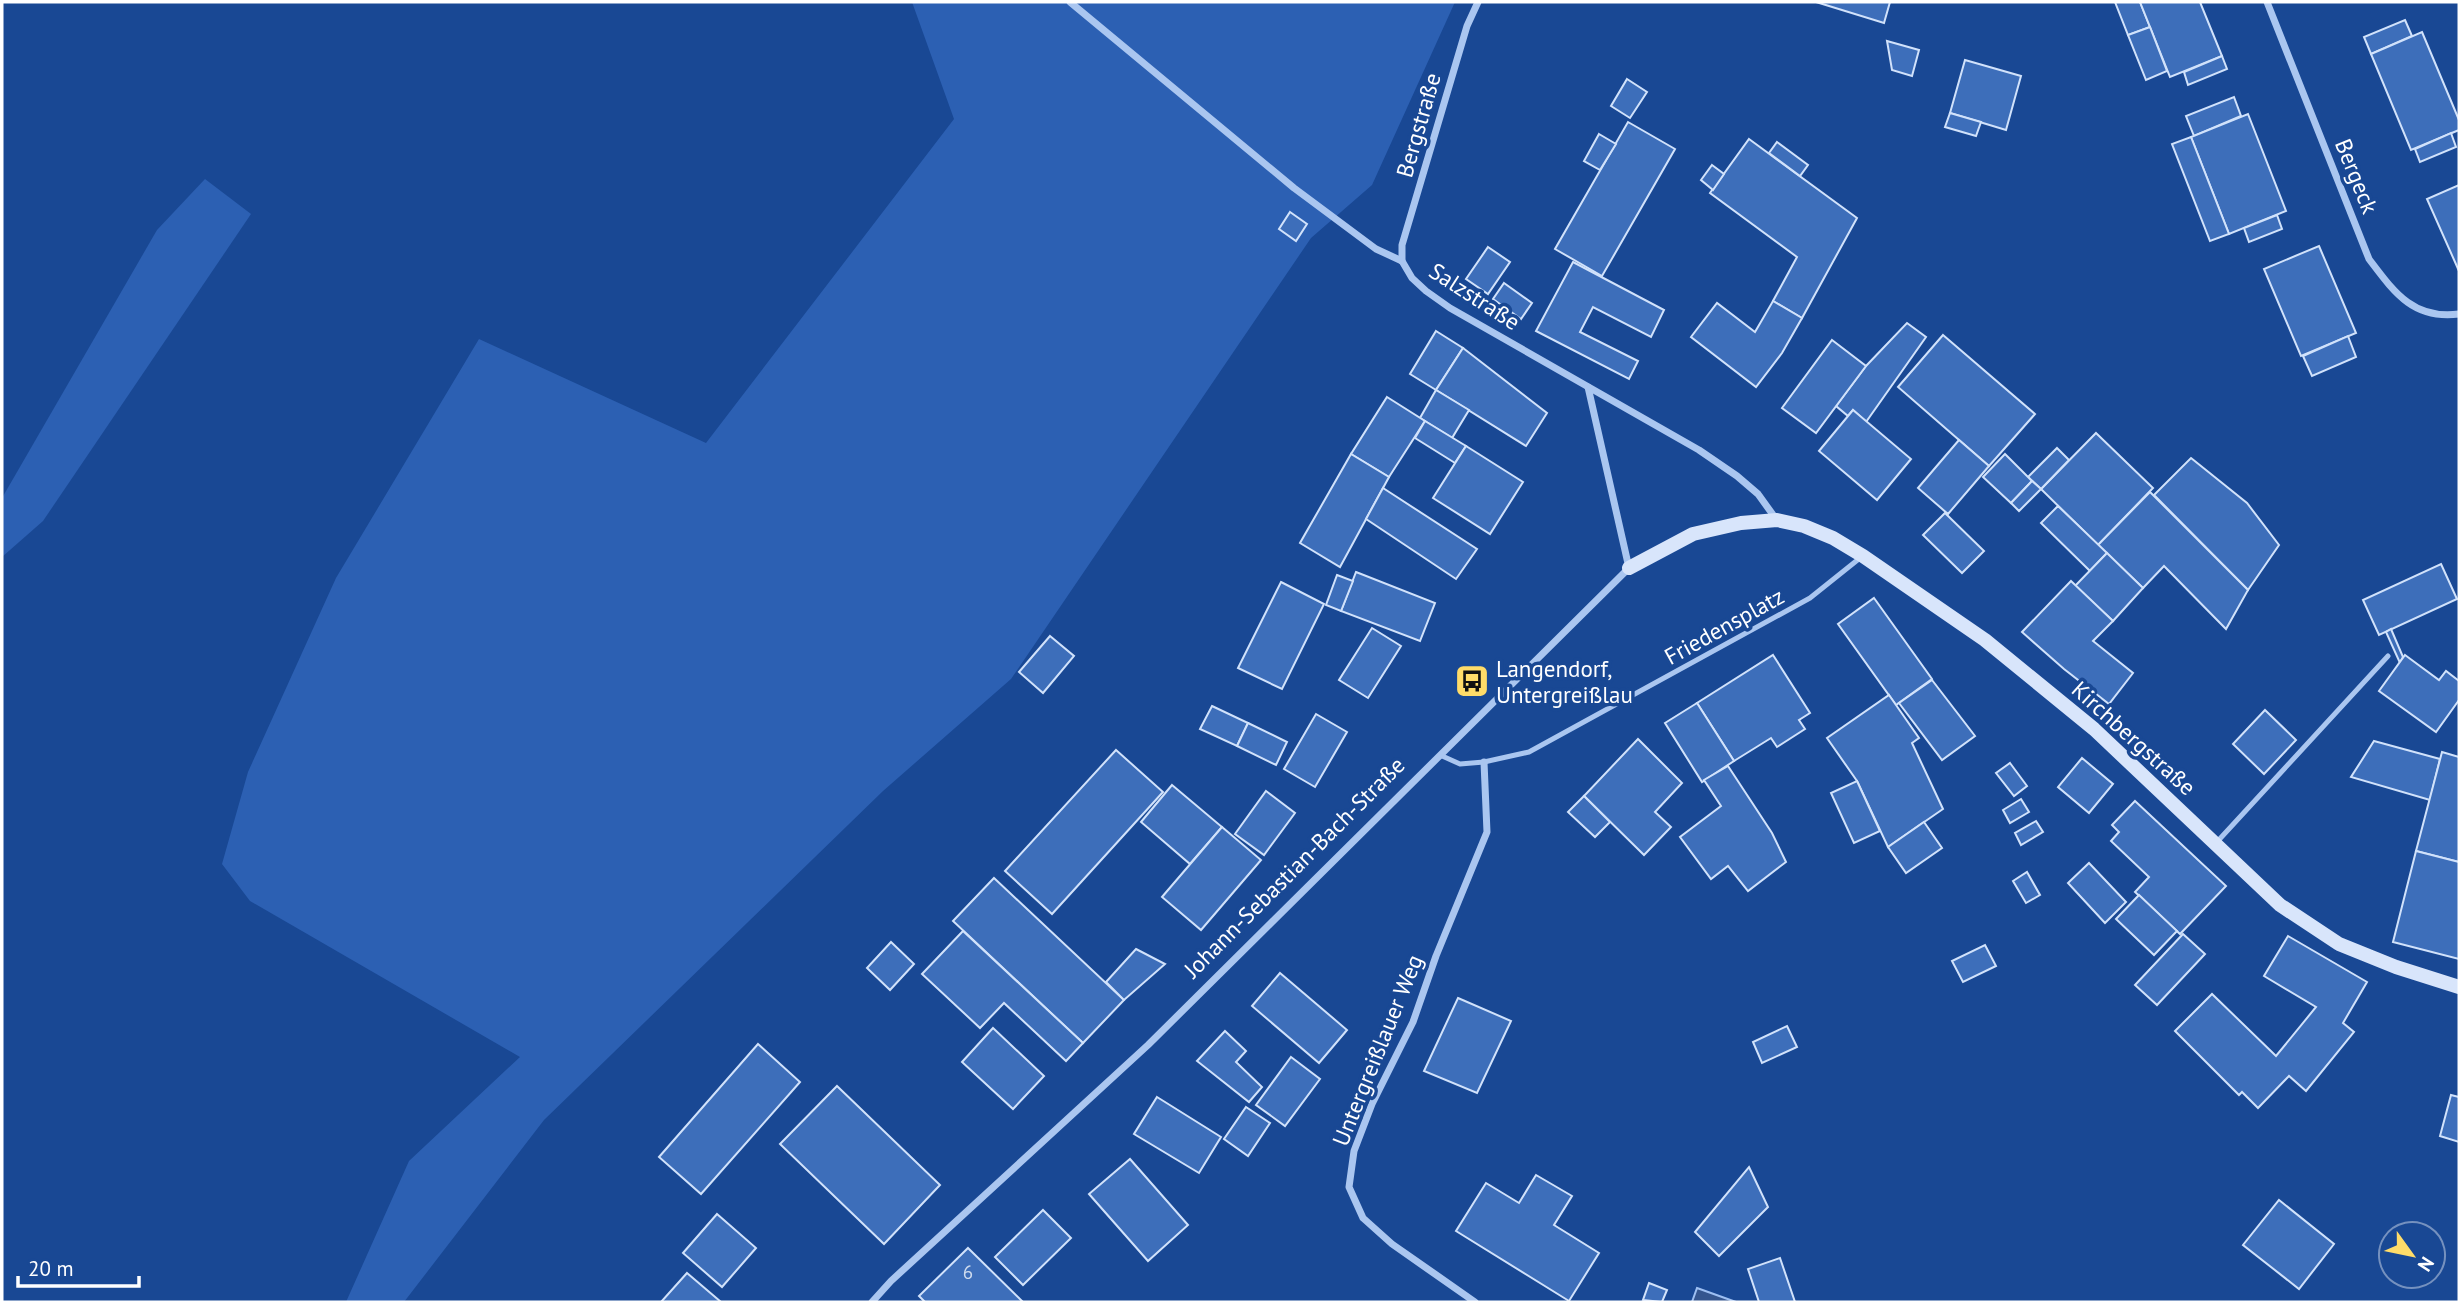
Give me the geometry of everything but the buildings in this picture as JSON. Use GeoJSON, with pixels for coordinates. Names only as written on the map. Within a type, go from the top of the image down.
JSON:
{"type":"FeatureCollection","features":[{"type":"Feature","properties":{"kind":"street","name":"Salzstraße"},"geometry":{"type":"LineString","coordinates":[[1070,2],[1294,188],[1376,249],[1402,261],[1412,278],[1426,291],[1450,308],[1699,450],[1758,494],[1777,520]]}},
{"type":"Feature","properties":{"kind":"street","name":"Bergstraße"},"geometry":{"type":"LineString","coordinates":[[1402,261],[1402,245],[1467,26],[1478,2]]}},
{"type":"Feature","properties":{"kind":"street","name":"Bergeck"},"geometry":{"type":"LineString","coordinates":[[2267,2],[2369,259],[2396,295],[2404,300],[2421,310],[2444,316],[2459,314]]}},
{"type":"Feature","properties":{"kind":"street"},"geometry":{"type":"LineString","coordinates":[[1588,387],[1629,568]]}},
{"type":"Feature","properties":{"kind":"street","name":"Kirchbergstraße"},"geometry":{"type":"LineString","coordinates":[[1777,520],[1804,526],[1833,538],[1863,556],[2005,657],[2094,730],[2280,905],[2339,944],[2396,967],[2459,987]]}},
{"type":"Feature","properties":{"kind":"street","name":"Johann-Sebastian-Bach-Straße"},"geometry":{"type":"LineString","coordinates":[[872,1302],[891,1281],[1148,1045],[1629,568],[1693,534],[1741,523],[1777,520]]}},
{"type":"Feature","properties":{"kind":"street","name":"Untergreißlauer Weg"},"geometry":{"type":"LineString","coordinates":[[1475,1302],[1392,1244],[1363,1218],[1349,1187],[1354,1151],[1372,1104],[1413,1022],[1436,956],[1487,832],[1484,762]]}},
{"type":"Feature","properties":{"kind":"lane","name":"Friedensplatz"},"geometry":{"type":"LineString","coordinates":[[1439,754],[1460,764],[1484,762],[1528,752],[1563,736],[1810,598],[1863,556]]}},
{"type":"Feature","properties":{"kind":"lane"},"geometry":{"type":"LineString","coordinates":[[2216,843],[2388,656]]}},
{"type":"Feature","properties":{"kind":"shaded area"},"geometry":{"type":"Polygon","coordinates":[[[912,2],[1455,2],[1372,185],[1311,238],[1011,679],[883,791],[544,1120],[404,1302],[346,1302],[409,1161],[520,1057],[250,901],[222,864],[248,772],[336,578],[479,339],[706,443],[954,119],[912,2]]]}},
{"type":"Feature","properties":{"kind":"shaded area"},"geometry":{"type":"Polygon","coordinates":[[[205,179],[251,214],[43,521],[2,557],[2,498],[157,230],[205,179]]]}},
{"type":"Feature","properties":{"kind":"shaded area"},"geometry":{"type":"Polygon","coordinates":[[[1697,1288],[1736,1302],[1692,1302],[1697,1288]]]}},
{"type":"Feature","properties":{"kind":"place","name":"Langendorf, Untergreißlau"},"geometry":{"type":"Point","coordinates":[1472,681]}}]}
